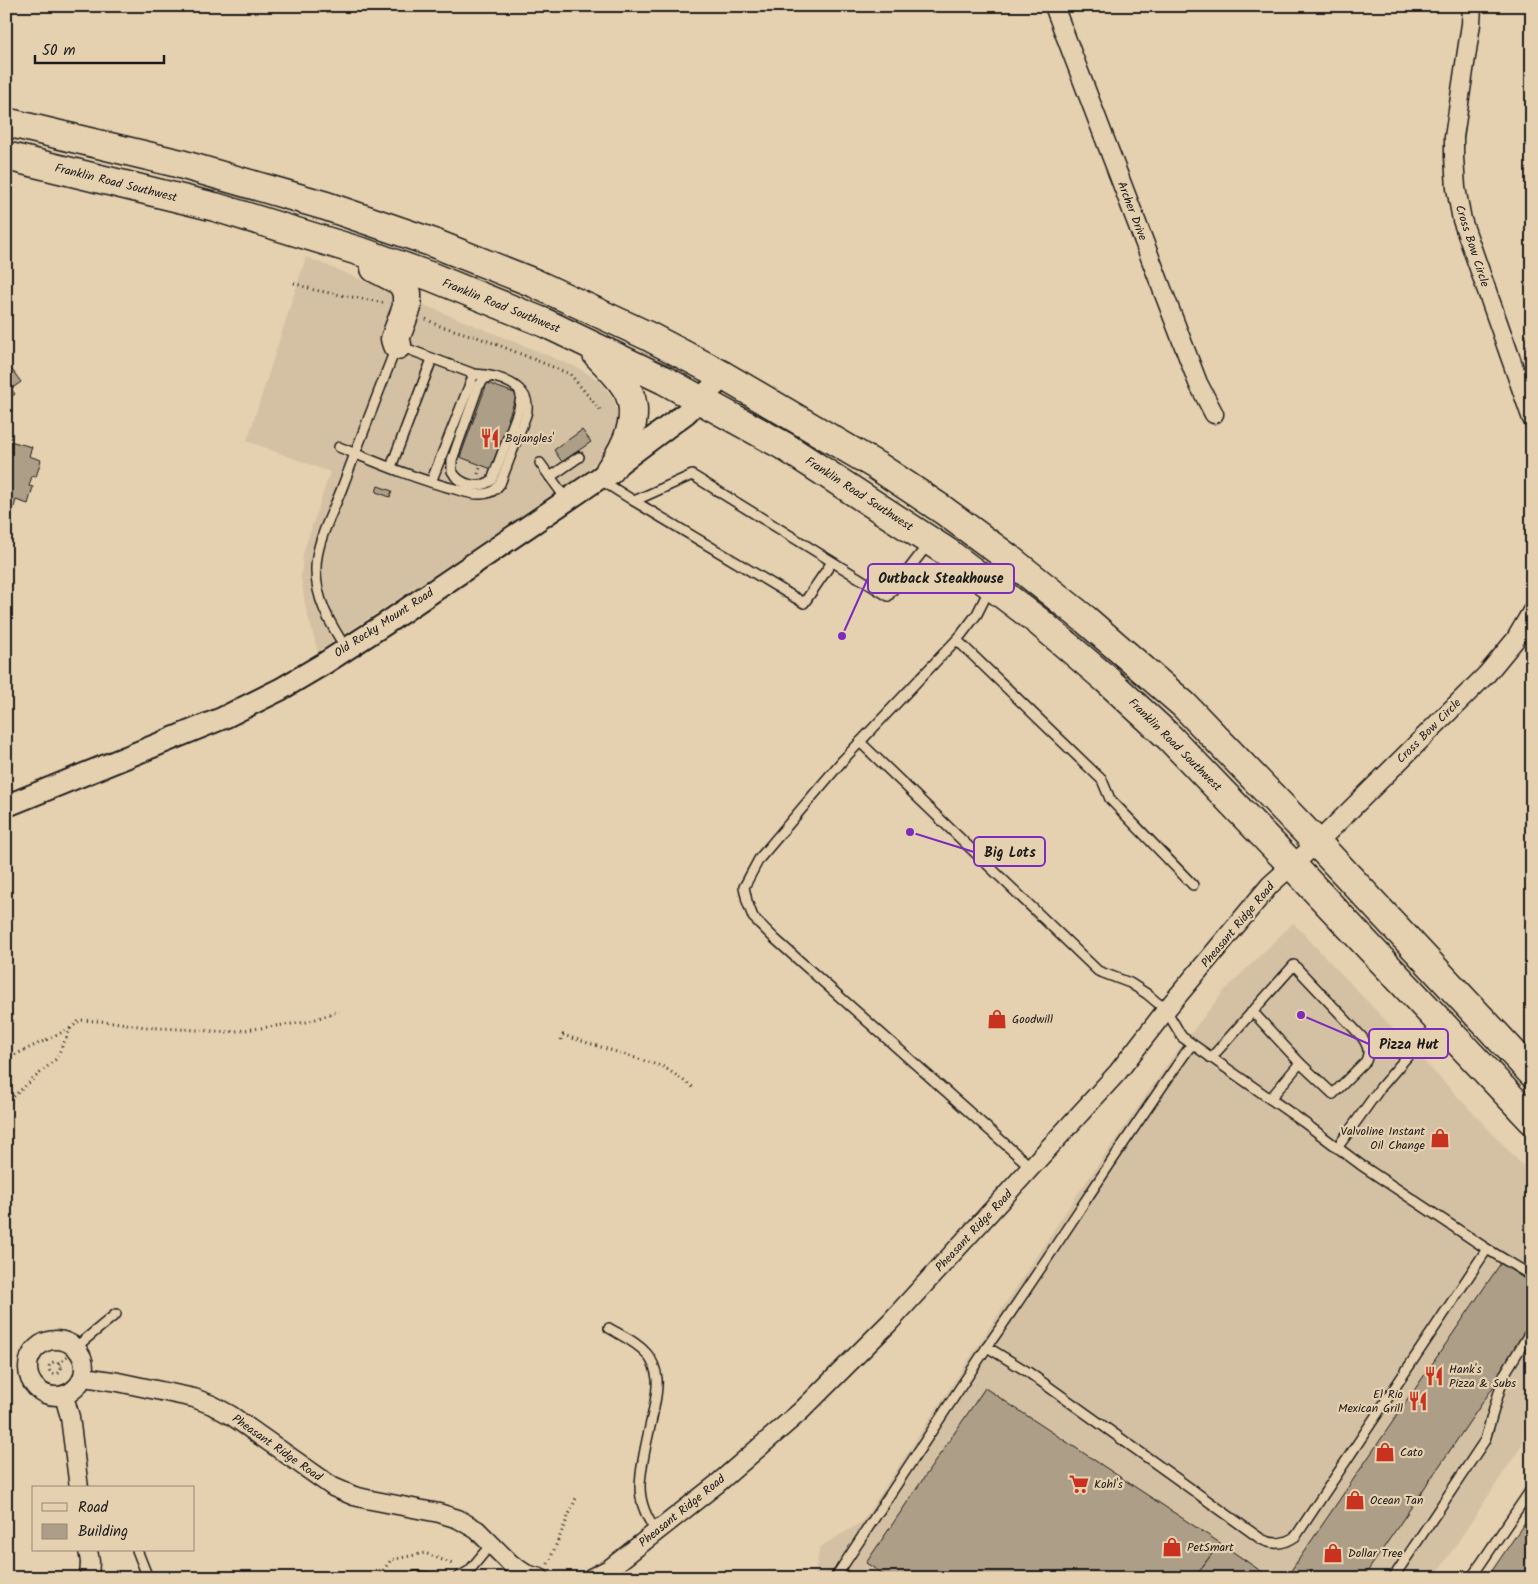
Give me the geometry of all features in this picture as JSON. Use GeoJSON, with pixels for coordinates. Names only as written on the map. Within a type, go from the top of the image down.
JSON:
{"type":"FeatureCollection","features":[{"type":"Feature","properties":{"kind":"highway"},"geometry":{"type":"LineString","coordinates":[[6,122],[167,161],[326,206],[431,242],[534,282],[648,336],[724,376],[877,466],[943,510],[1007,557],[1086,620],[1184,705],[1317,843],[1532,1073]]}},
{"type":"Feature","properties":{"kind":"highway","name":"Franklin Road Southwest"},"geometry":{"type":"LineString","coordinates":[[6,156],[215,207],[365,253],[543,322],[701,400],[784,446],[931,541],[1038,621],[1106,679],[1156,725],[1292,865],[1532,1120]]}},
{"type":"Feature","properties":{"kind":"highway"},"geometry":{"type":"LineString","coordinates":[[309,236],[402,282],[407,293],[408,302],[393,348]]}},
{"type":"Feature","properties":{"kind":"highway"},"geometry":{"type":"LineString","coordinates":[[583,341],[616,374],[632,400],[631,425],[627,442],[604,475]]}},
{"type":"Feature","properties":{"kind":"street","name":"Archer Drive"},"geometry":{"type":"LineString","coordinates":[[1054,6],[1198,383],[1214,414]]}},
{"type":"Feature","properties":{"kind":"street","name":"Cross Bow Circle"},"geometry":{"type":"LineString","coordinates":[[1472,6],[1454,137],[1456,188],[1462,220],[1526,383],[1532,419]]}},
{"type":"Feature","properties":{"kind":"street","name":"Old Rocky Mount Road"},"geometry":{"type":"LineString","coordinates":[[6,806],[223,718],[281,688],[346,649],[604,475],[681,417],[724,376]]}},
{"type":"Feature","properties":{"kind":"street","name":"Cross Bow Circle"},"geometry":{"type":"LineString","coordinates":[[1317,843],[1486,674],[1515,640],[1532,612]]}},
{"type":"Feature","properties":{"kind":"street","name":"Pheasant Ridge Road"},"geometry":{"type":"LineString","coordinates":[[590,1578],[609,1569],[716,1484],[801,1411],[890,1322],[1118,1072],[1166,1010],[1270,885],[1317,843]]}},
{"type":"Feature","properties":{"kind":"street"},"geometry":{"type":"LineString","coordinates":[[50,1340],[68,1342],[71,1352],[81,1353],[85,1369],[84,1377],[80,1385],[64,1396],[46,1395],[38,1390],[28,1375],[30,1357],[42,1343],[50,1340]]}},
{"type":"Feature","properties":{"kind":"street","name":"Pheasant Ridge Road"},"geometry":{"type":"LineString","coordinates":[[84,1377],[194,1398],[212,1405],[232,1416],[334,1487],[354,1496],[439,1513],[458,1519],[477,1530],[511,1564],[526,1574],[543,1573]]}},
{"type":"Feature","properties":{"kind":"street"},"geometry":{"type":"LineString","coordinates":[[64,1396],[70,1417],[80,1486]]}},
{"type":"Feature","properties":{"kind":"street"},"geometry":{"type":"LineString","coordinates":[[88,1552],[89,1578]]}},
{"type":"Feature","properties":{"kind":"lane"},"geometry":{"type":"LineString","coordinates":[[339,447],[355,454],[431,482],[478,494],[489,493],[500,484],[527,410],[526,398],[517,386],[474,374],[432,358],[393,348],[355,454],[323,536],[316,564],[317,585],[321,603],[330,623],[346,649]]}},
{"type":"Feature","properties":{"kind":"lane"},"geometry":{"type":"LineString","coordinates":[[391,467],[432,358]]}},
{"type":"Feature","properties":{"kind":"lane"},"geometry":{"type":"LineString","coordinates":[[431,482],[474,374]]}},
{"type":"Feature","properties":{"kind":"lane"},"geometry":{"type":"LineString","coordinates":[[490,377],[484,379],[478,387],[452,460],[452,472],[459,480],[478,486],[488,483],[493,479],[519,409],[521,396],[517,386]]}},
{"type":"Feature","properties":{"kind":"lane"},"geometry":{"type":"LineString","coordinates":[[550,477],[579,457]]}},
{"type":"Feature","properties":{"kind":"lane"},"geometry":{"type":"LineString","coordinates":[[540,463],[567,500]]}},
{"type":"Feature","properties":{"kind":"lane"},"geometry":{"type":"LineString","coordinates":[[604,475],[634,501],[804,603],[832,562]]}},
{"type":"Feature","properties":{"kind":"lane"},"geometry":{"type":"LineString","coordinates":[[634,501],[692,475],[888,596],[931,541]]}},
{"type":"Feature","properties":{"kind":"lane"},"geometry":{"type":"LineString","coordinates":[[991,585],[977,614],[957,640],[843,760],[759,859],[744,887],[752,917],[1032,1168]]}},
{"type":"Feature","properties":{"kind":"lane"},"geometry":{"type":"LineString","coordinates":[[957,640],[1102,780],[1110,799],[1193,885]]}},
{"type":"Feature","properties":{"kind":"lane"},"geometry":{"type":"LineString","coordinates":[[860,742],[1098,971],[1130,983],[1147,994],[1166,1010],[1182,1037],[1361,1165],[1487,1249],[1532,1276]]}},
{"type":"Feature","properties":{"kind":"lane"},"geometry":{"type":"LineString","coordinates":[[1211,1058],[1252,1011],[1294,965],[1362,1037],[1368,1046],[1369,1054],[1366,1061],[1333,1094],[1300,1063],[1252,1011]]}},
{"type":"Feature","properties":{"kind":"lane"},"geometry":{"type":"LineString","coordinates":[[1337,1148],[1381,1087],[1440,1023]]}},
{"type":"Feature","properties":{"kind":"lane"},"geometry":{"type":"LineString","coordinates":[[835,1578],[987,1347],[1029,1288],[1153,1098],[1192,1044]]}},
{"type":"Feature","properties":{"kind":"lane"},"geometry":{"type":"LineString","coordinates":[[1270,1099],[1300,1063]]}},
{"type":"Feature","properties":{"kind":"lane"},"geometry":{"type":"LineString","coordinates":[[987,1347],[1028,1372],[1261,1540],[1276,1544],[1287,1542],[1296,1536],[1487,1249]]}},
{"type":"Feature","properties":{"kind":"lane"},"geometry":{"type":"LineString","coordinates":[[71,1352],[116,1314]]}},
{"type":"Feature","properties":{"kind":"lane"},"geometry":{"type":"LineString","coordinates":[[609,1328],[638,1344],[648,1354],[657,1379],[657,1394],[643,1462],[640,1487],[646,1514],[657,1532]]}},
{"type":"Feature","properties":{"kind":"lane"},"geometry":{"type":"LineString","coordinates":[[1393,1578],[1486,1440],[1504,1376],[1532,1330]]}},
{"type":"Feature","properties":{"kind":"lane"},"geometry":{"type":"LineString","coordinates":[[1471,1578],[1532,1488]]}},
{"type":"Feature","properties":{"kind":"lane"},"geometry":{"type":"LineString","coordinates":[[456,1578],[470,1570],[492,1543]]}},
{"type":"Feature","properties":{"kind":"lane"},"geometry":{"type":"LineString","coordinates":[[138,1552],[148,1578]]}},
{"type":"Feature","properties":{"kind":"lane"},"geometry":{"type":"LineString","coordinates":[[412,1578],[416,1576],[435,1578]]}},
{"type":"Feature","properties":{"kind":"path"},"geometry":{"type":"LineString","coordinates":[[294,283],[314,290],[387,303]]}},
{"type":"Feature","properties":{"kind":"path"},"geometry":{"type":"LineString","coordinates":[[420,316],[437,325],[477,337],[570,374],[600,410]]}},
{"type":"Feature","properties":{"kind":"path"},"geometry":{"type":"LineString","coordinates":[[6,1059],[71,1028],[80,1020],[145,1027],[229,1032],[307,1022],[338,1011]]}},
{"type":"Feature","properties":{"kind":"path"},"geometry":{"type":"LineString","coordinates":[[6,1104],[56,1058],[71,1028]]}},
{"type":"Feature","properties":{"kind":"path"},"geometry":{"type":"LineString","coordinates":[[561,1040],[563,1035],[652,1062],[672,1071],[693,1087]]}},
{"type":"Feature","properties":{"kind":"path"},"geometry":{"type":"LineString","coordinates":[[59,1364],[71,1352]]}},
{"type":"Feature","properties":{"kind":"path"},"geometry":{"type":"LineString","coordinates":[[53,1361],[59,1364],[61,1368],[59,1373],[50,1375],[50,1364],[53,1361]]}},
{"type":"Feature","properties":{"kind":"path"},"geometry":{"type":"LineString","coordinates":[[543,1573],[576,1498]]}},
{"type":"Feature","properties":{"kind":"shaded area"},"geometry":{"type":"Polygon","coordinates":[[[306,257],[576,367],[599,380],[613,398],[618,412],[617,428],[607,451],[575,482],[318,652],[305,605],[301,577],[303,554],[330,472],[247,441],[306,257]]]}},
{"type":"Feature","properties":{"kind":"shaded area"},"geometry":{"type":"Polygon","coordinates":[[[1293,923],[1532,1175],[1532,1360],[1527,1369],[1522,1445],[1434,1578],[814,1578],[820,1547],[862,1522],[1073,1201],[1172,1058],[1223,992],[1293,923]]]}},
{"type":"Feature","properties":{"kind":"building"},"geometry":{"type":"Polygon","coordinates":[[[10,367],[21,382],[11,389],[15,394],[6,401],[6,369],[10,367]]]}},
{"type":"Feature","properties":{"kind":"building"},"geometry":{"type":"Polygon","coordinates":[[[487,383],[517,394],[508,419],[511,421],[494,462],[496,463],[494,470],[460,457],[487,383]]]}},
{"type":"Feature","properties":{"kind":"building"},"geometry":{"type":"Polygon","coordinates":[[[582,430],[591,442],[562,462],[554,450],[582,430]]]}},
{"type":"Feature","properties":{"kind":"building"},"geometry":{"type":"Polygon","coordinates":[[[6,440],[32,447],[29,456],[41,460],[36,477],[32,476],[29,486],[33,487],[28,504],[16,500],[14,507],[6,504],[6,440]]]}},
{"type":"Feature","properties":{"kind":"building"},"geometry":{"type":"Polygon","coordinates":[[[378,486],[392,491],[390,497],[376,492],[378,486]]]}},
{"type":"Feature","properties":{"kind":"building"},"geometry":{"type":"Polygon","coordinates":[[[1501,1263],[1532,1284],[1532,1330],[1363,1578],[1286,1578],[1501,1263]]]}},
{"type":"Feature","properties":{"kind":"building"},"geometry":{"type":"Polygon","coordinates":[[[985,1388],[1220,1543],[1194,1578],[889,1578],[866,1563],[985,1388]]]}},
{"type":"Feature","properties":{"kind":"building"},"geometry":{"type":"Polygon","coordinates":[[[1532,1512],[1532,1578],[1487,1578],[1532,1512]]]}},
{"type":"Feature","properties":{"kind":"building"},"geometry":{"type":"Polygon","coordinates":[[[1220,1543],[1271,1578],[1194,1578],[1220,1543]]]}},
{"type":"Feature","properties":{"kind":"place","name":"Bojangles'"},"geometry":{"type":"Point","coordinates":[490,438]}},
{"type":"Feature","properties":{"kind":"place","name":"Outback Steakhouse"},"geometry":{"type":"Point","coordinates":[842,636]}},
{"type":"Feature","properties":{"kind":"place","name":"Big Lots"},"geometry":{"type":"Point","coordinates":[910,832]}},
{"type":"Feature","properties":{"kind":"place","name":"Pizza Hut"},"geometry":{"type":"Point","coordinates":[1301,1015]}},
{"type":"Feature","properties":{"kind":"place","name":"Goodwill"},"geometry":{"type":"Point","coordinates":[997,1019]}},
{"type":"Feature","properties":{"kind":"place","name":"Valvoline Instant Oil Change"},"geometry":{"type":"Point","coordinates":[1440,1138]}},
{"type":"Feature","properties":{"kind":"place","name":"Hank's Pizza & Subs"},"geometry":{"type":"Point","coordinates":[1434,1376]}},
{"type":"Feature","properties":{"kind":"place","name":"El Rio Mexican Grill"},"geometry":{"type":"Point","coordinates":[1418,1401]}},
{"type":"Feature","properties":{"kind":"place","name":"Cato"},"geometry":{"type":"Point","coordinates":[1385,1452]}},
{"type":"Feature","properties":{"kind":"place","name":"Kohl's"},"geometry":{"type":"Point","coordinates":[1079,1484]}},
{"type":"Feature","properties":{"kind":"place","name":"Ocean Tan"},"geometry":{"type":"Point","coordinates":[1355,1500]}},
{"type":"Feature","properties":{"kind":"place","name":"PetSmart"},"geometry":{"type":"Point","coordinates":[1172,1547]}},
{"type":"Feature","properties":{"kind":"place","name":"Dollar Tree"},"geometry":{"type":"Point","coordinates":[1333,1553]}}]}
